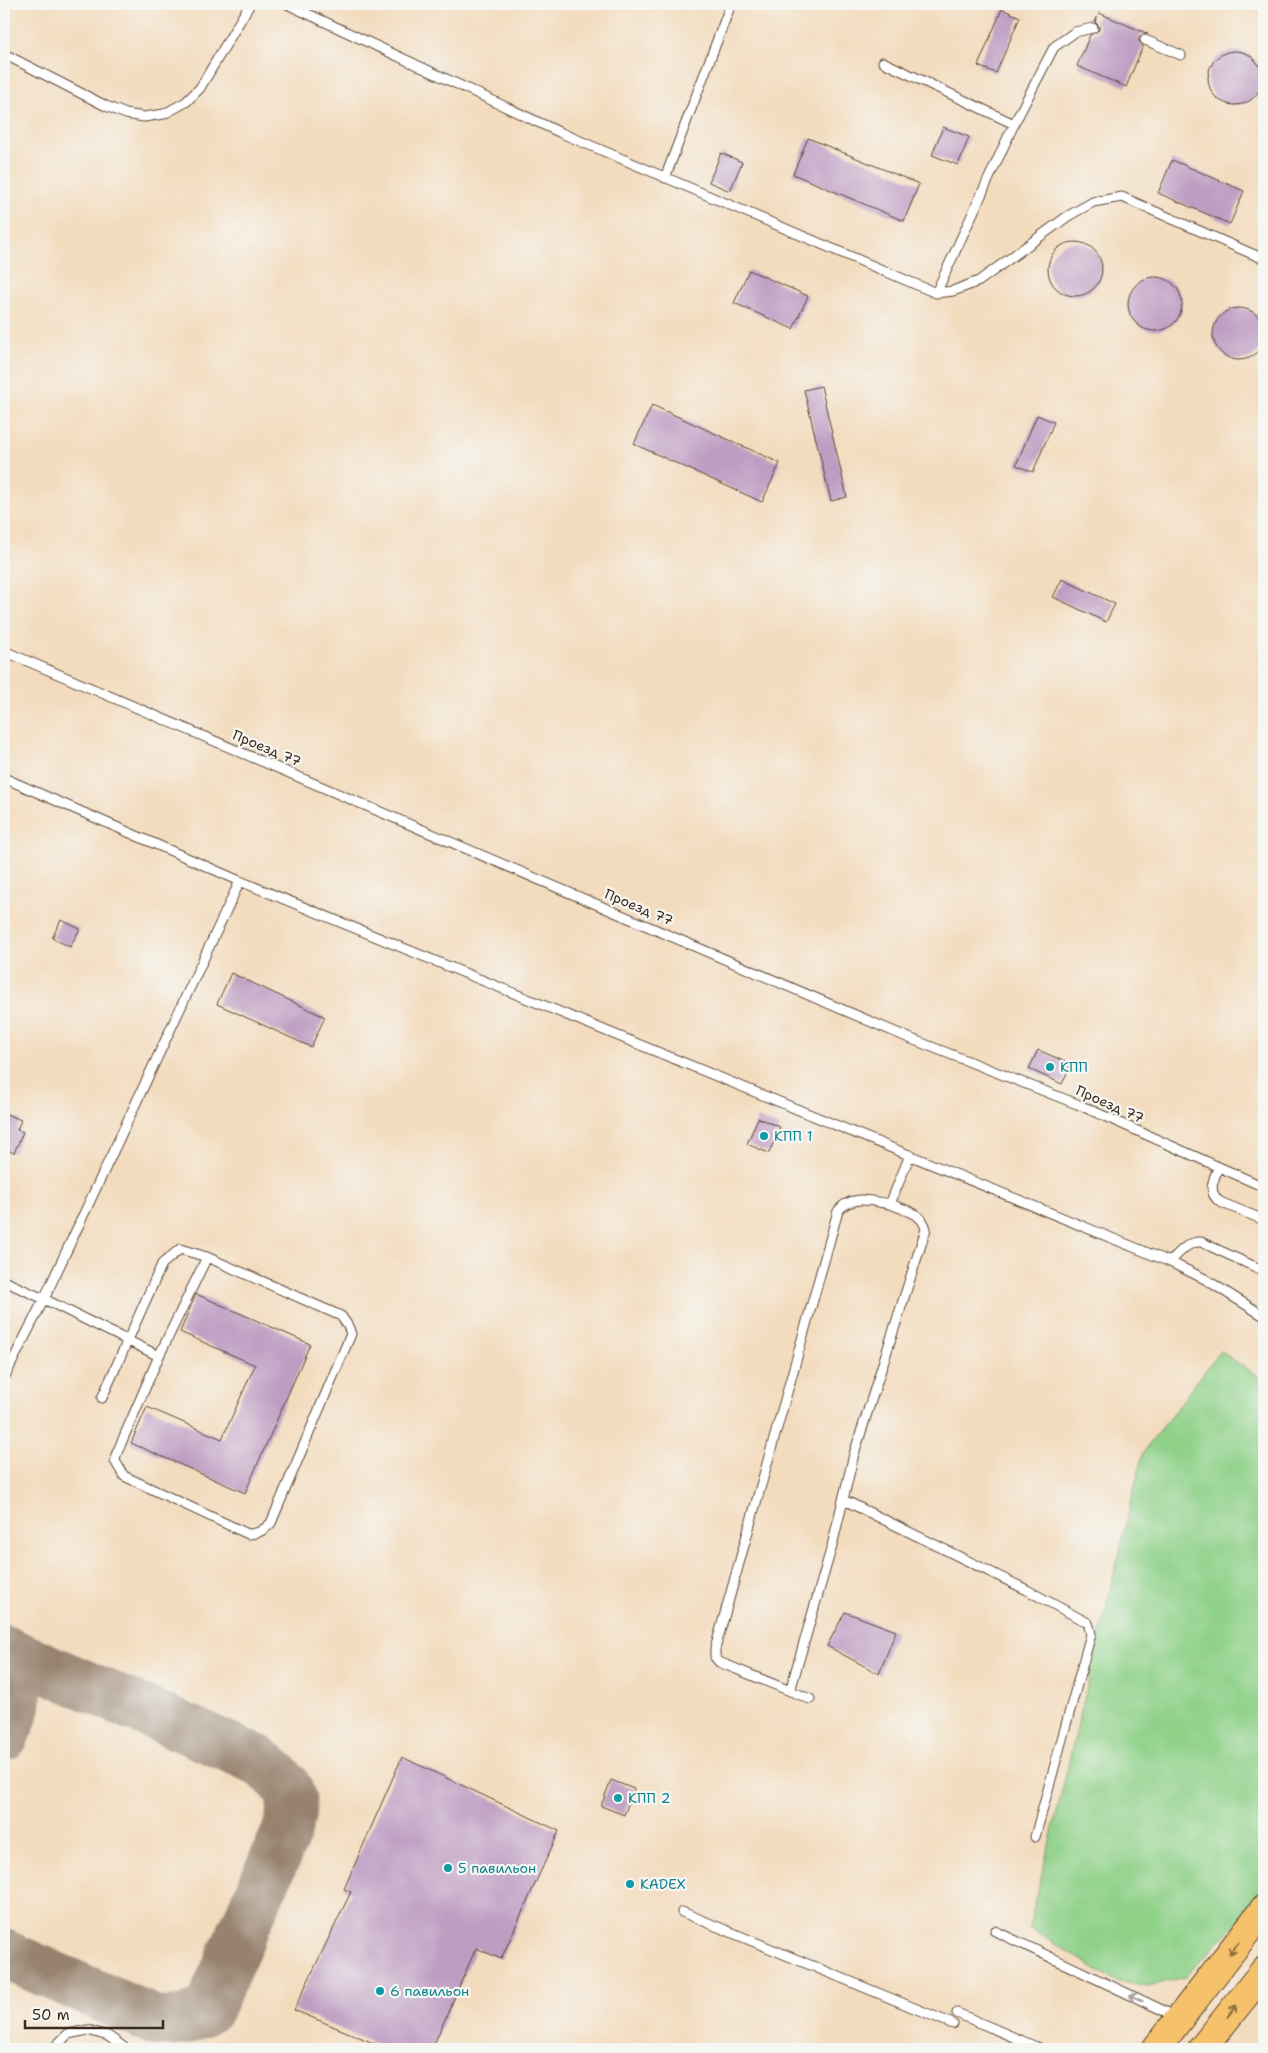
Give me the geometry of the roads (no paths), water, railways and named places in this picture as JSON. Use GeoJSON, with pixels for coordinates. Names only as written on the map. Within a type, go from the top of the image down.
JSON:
{"type":"FeatureCollection","features":[{"type":"Feature","properties":{"kind":"highway"},"geometry":{"type":"LineString","coordinates":[[1156,2049],[1264,1909]]}},
{"type":"Feature","properties":{"kind":"highway"},"geometry":{"type":"LineString","coordinates":[[1202,2049],[1264,1971]]}},
{"type":"Feature","properties":{"kind":"lane"},"geometry":{"type":"LineString","coordinates":[[287,4],[559,132],[936,293],[953,291],[979,281],[1068,216],[1093,202],[1122,197],[1264,259]]}},
{"type":"Feature","properties":{"kind":"lane"},"geometry":{"type":"LineString","coordinates":[[666,178],[731,4]]}},
{"type":"Feature","properties":{"kind":"lane"},"geometry":{"type":"LineString","coordinates":[[4,54],[106,106],[126,114],[144,117],[164,114],[186,102],[200,88],[247,5]]}},
{"type":"Feature","properties":{"kind":"lane"},"geometry":{"type":"LineString","coordinates":[[936,293],[1014,124],[1054,47],[1075,32],[1093,28]]}},
{"type":"Feature","properties":{"kind":"lane"},"geometry":{"type":"LineString","coordinates":[[1146,40],[1181,55]]}},
{"type":"Feature","properties":{"kind":"lane"},"geometry":{"type":"LineString","coordinates":[[883,62],[1014,124]]}},
{"type":"Feature","properties":{"kind":"lane","name":"Проезд 77"},"geometry":{"type":"LineString","coordinates":[[4,651],[910,1038],[1077,1104],[1264,1188]]}},
{"type":"Feature","properties":{"kind":"lane"},"geometry":{"type":"LineString","coordinates":[[4,778],[240,881],[1170,1262],[1205,1279],[1264,1316]]}},
{"type":"Feature","properties":{"kind":"lane"},"geometry":{"type":"LineString","coordinates":[[4,1378],[44,1299],[240,881]]}},
{"type":"Feature","properties":{"kind":"lane"},"geometry":{"type":"LineString","coordinates":[[890,1204],[910,1155]]}},
{"type":"Feature","properties":{"kind":"lane"},"geometry":{"type":"LineString","coordinates":[[1218,1168],[1211,1186],[1215,1198],[1264,1220]]}},
{"type":"Feature","properties":{"kind":"lane"},"geometry":{"type":"LineString","coordinates":[[790,1691],[820,1590],[844,1500],[856,1445],[926,1230],[922,1219],[917,1214],[890,1204],[860,1199],[843,1204],[838,1211],[714,1649],[718,1662],[790,1691],[810,1699]]}},
{"type":"Feature","properties":{"kind":"lane"},"geometry":{"type":"LineString","coordinates":[[1170,1262],[1190,1245],[1201,1242],[1264,1270]]}},
{"type":"Feature","properties":{"kind":"lane"},"geometry":{"type":"LineString","coordinates":[[102,1398],[162,1264],[180,1248],[207,1258],[341,1316],[348,1326],[350,1334],[271,1523],[265,1530],[255,1534],[248,1534],[124,1476],[118,1469],[115,1461],[159,1356],[207,1258]]}},
{"type":"Feature","properties":{"kind":"lane"},"geometry":{"type":"LineString","coordinates":[[4,1281],[159,1356]]}},
{"type":"Feature","properties":{"kind":"lane"},"geometry":{"type":"LineString","coordinates":[[844,1500],[1018,1586],[1088,1623],[1091,1634],[1035,1837]]}},
{"type":"Feature","properties":{"kind":"lane"},"geometry":{"type":"LineString","coordinates":[[682,1912],[952,2024]]}},
{"type":"Feature","properties":{"kind":"lane"},"geometry":{"type":"LineString","coordinates":[[994,1931],[1180,2018]]}},
{"type":"Feature","properties":{"kind":"lane"},"geometry":{"type":"LineString","coordinates":[[957,2013],[1041,2049]]}},
{"type":"Feature","properties":{"kind":"lane"},"geometry":{"type":"LineString","coordinates":[[53,2049],[68,2034],[88,2030],[108,2036],[126,2049]]}},
{"type":"Feature","properties":{"kind":"place","name":"КПП"},"geometry":{"type":"Point","coordinates":[1050,1067]}},
{"type":"Feature","properties":{"kind":"place","name":"КПП 1"},"geometry":{"type":"Point","coordinates":[764,1136]}},
{"type":"Feature","properties":{"kind":"place","name":"КПП 2"},"geometry":{"type":"Point","coordinates":[618,1798]}},
{"type":"Feature","properties":{"kind":"place","name":"5 павильон"},"geometry":{"type":"Point","coordinates":[448,1868]}},
{"type":"Feature","properties":{"kind":"place","name":"KADEX"},"geometry":{"type":"Point","coordinates":[630,1884]}},
{"type":"Feature","properties":{"kind":"place","name":"6 павильон"},"geometry":{"type":"Point","coordinates":[380,1991]}}]}
